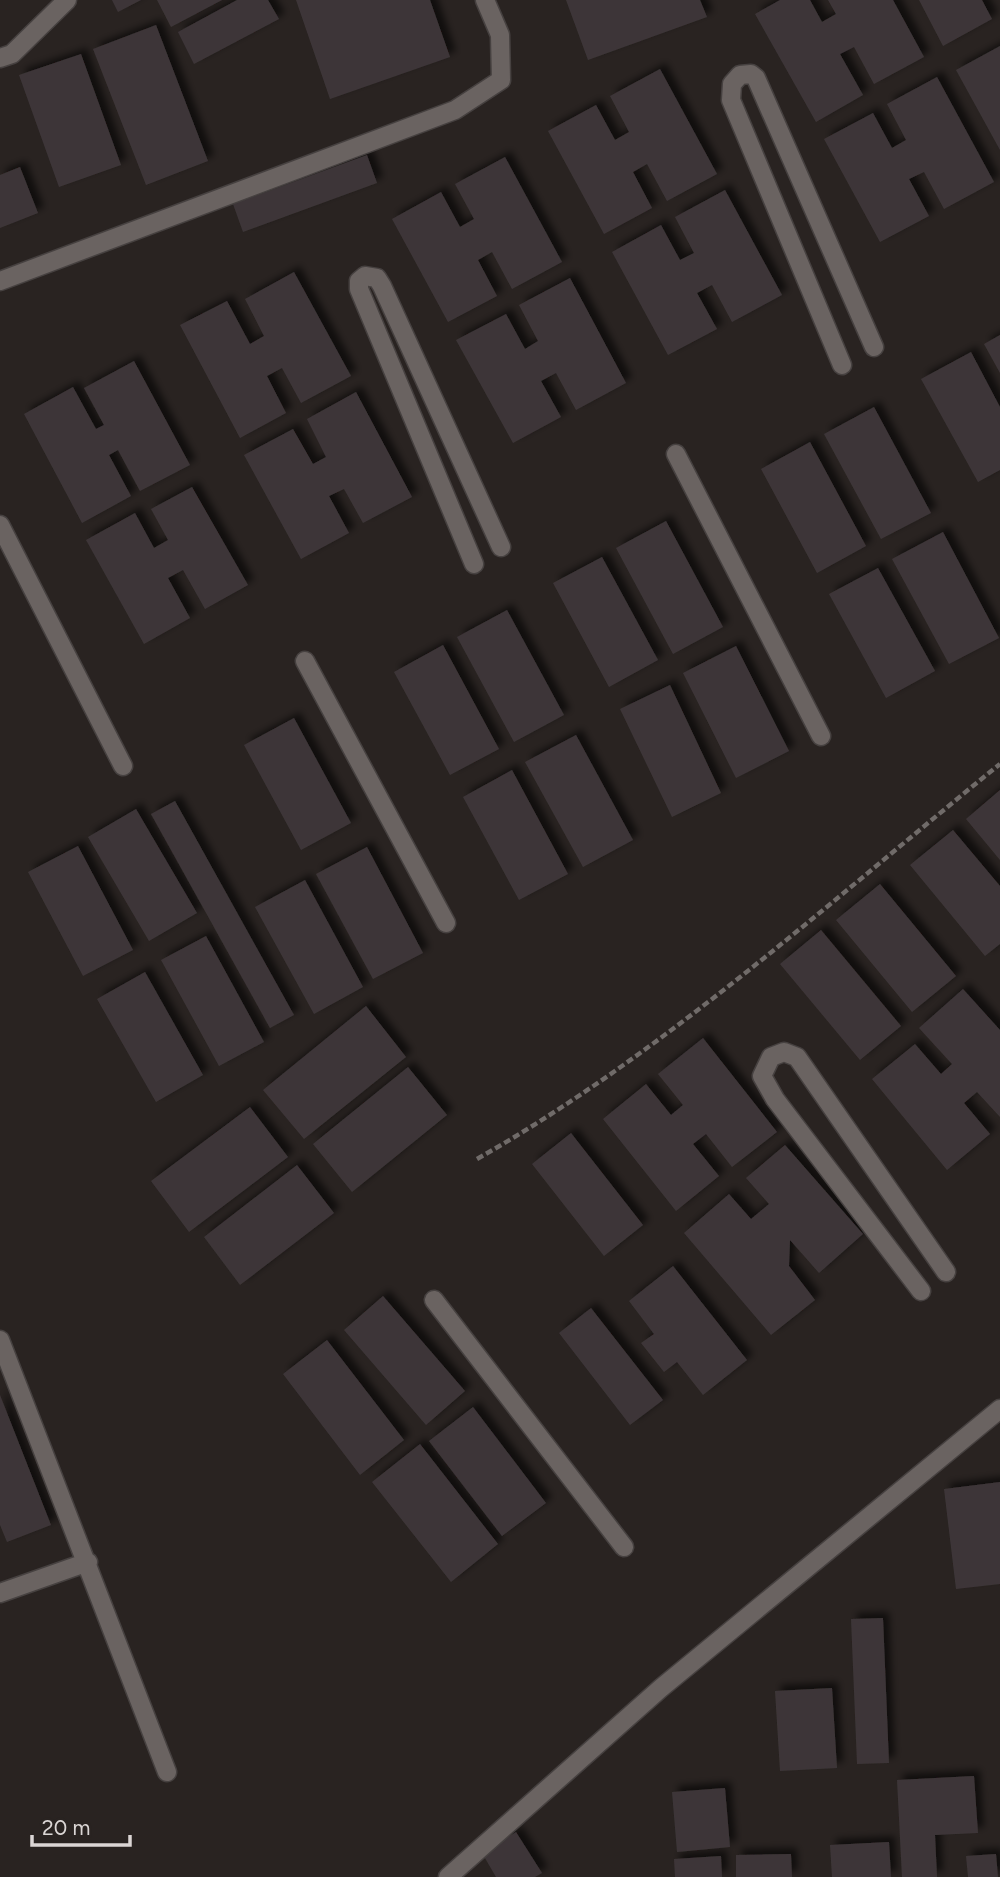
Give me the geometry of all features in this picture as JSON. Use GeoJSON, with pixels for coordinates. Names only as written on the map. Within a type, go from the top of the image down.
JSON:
{"type":"FeatureCollection","features":[{"type":"Feature","properties":{"kind":"street"},"geometry":{"type":"LineString","coordinates":[[0,58],[12,54],[67,0]]}},
{"type":"Feature","properties":{"kind":"street"},"geometry":{"type":"LineString","coordinates":[[0,281],[455,110],[501,80],[500,35],[485,0]]}},
{"type":"Feature","properties":{"kind":"street"},"geometry":{"type":"LineString","coordinates":[[842,365],[731,100],[732,84],[740,75],[751,74],[756,78],[874,347]]}},
{"type":"Feature","properties":{"kind":"street"},"geometry":{"type":"LineString","coordinates":[[474,564],[359,289],[359,281],[365,276],[377,278],[382,286],[501,547]]}},
{"type":"Feature","properties":{"kind":"street"},"geometry":{"type":"LineString","coordinates":[[676,454],[821,736]]}},
{"type":"Feature","properties":{"kind":"street"},"geometry":{"type":"LineString","coordinates":[[0,525],[123,766]]}},
{"type":"Feature","properties":{"kind":"street"},"geometry":{"type":"LineString","coordinates":[[305,661],[446,923]]}},
{"type":"Feature","properties":{"kind":"street"},"geometry":{"type":"LineString","coordinates":[[921,1291],[775,1099],[762,1076],[771,1057],[784,1052],[797,1057],[946,1272]]}},
{"type":"Feature","properties":{"kind":"street"},"geometry":{"type":"LineString","coordinates":[[434,1300],[624,1547]]}},
{"type":"Feature","properties":{"kind":"street"},"geometry":{"type":"LineString","coordinates":[[0,1340],[167,1772]]}},
{"type":"Feature","properties":{"kind":"street"},"geometry":{"type":"LineString","coordinates":[[448,1877],[661,1688],[1000,1409]]}},
{"type":"Feature","properties":{"kind":"street"},"geometry":{"type":"LineString","coordinates":[[0,1593],[88,1562]]}},
{"type":"Feature","properties":{"kind":"path"},"geometry":{"type":"LineString","coordinates":[[477,1159],[548,1118],[699,1008],[1000,764]]}},
{"type":"Feature","properties":{"kind":"building"},"geometry":{"type":"Polygon","coordinates":[[[112,0],[141,0],[118,12],[112,0]]]}},
{"type":"Feature","properties":{"kind":"building"},"geometry":{"type":"Polygon","coordinates":[[[157,0],[222,0],[171,27],[157,0]]]}},
{"type":"Feature","properties":{"kind":"building"},"geometry":{"type":"Polygon","coordinates":[[[237,0],[268,0],[279,19],[194,64],[178,32],[237,0]]]}},
{"type":"Feature","properties":{"kind":"building"},"geometry":{"type":"Polygon","coordinates":[[[296,0],[430,0],[450,57],[330,99],[296,0]]]}},
{"type":"Feature","properties":{"kind":"building"},"geometry":{"type":"Polygon","coordinates":[[[566,0],[700,0],[707,17],[588,60],[566,0]]]}},
{"type":"Feature","properties":{"kind":"building"},"geometry":{"type":"Polygon","coordinates":[[[780,0],[810,0],[822,22],[836,14],[828,0],[893,0],[924,57],[874,84],[854,47],[840,54],[863,95],[816,122],[755,14],[780,0]]]}},
{"type":"Feature","properties":{"kind":"building"},"geometry":{"type":"Polygon","coordinates":[[[919,0],[982,0],[992,19],[943,46],[919,0]]]}},
{"type":"Feature","properties":{"kind":"building"},"geometry":{"type":"Polygon","coordinates":[[[156,25],[208,161],[146,185],[93,49],[156,25]]]}},
{"type":"Feature","properties":{"kind":"building"},"geometry":{"type":"Polygon","coordinates":[[[1000,46],[1000,150],[956,70],[1000,46]]]}},
{"type":"Feature","properties":{"kind":"building"},"geometry":{"type":"Polygon","coordinates":[[[81,54],[121,165],[59,187],[19,75],[81,54]]]}},
{"type":"Feature","properties":{"kind":"building"},"geometry":{"type":"Polygon","coordinates":[[[660,69],[717,174],[667,201],[647,164],[633,172],[652,208],[604,234],[548,131],[596,105],[615,140],[629,132],[610,96],[660,69]]]}},
{"type":"Feature","properties":{"kind":"building"},"geometry":{"type":"Polygon","coordinates":[[[937,77],[994,182],[944,209],[924,172],[909,179],[929,216],[880,242],[824,139],[873,113],[892,148],[906,140],[887,104],[937,77]]]}},
{"type":"Feature","properties":{"kind":"building"},"geometry":{"type":"Polygon","coordinates":[[[367,155],[377,183],[243,232],[233,204],[367,155]]]}},
{"type":"Feature","properties":{"kind":"building"},"geometry":{"type":"Polygon","coordinates":[[[505,157],[562,262],[512,289],[492,252],[478,260],[497,296],[448,322],[392,219],[441,192],[460,227],[474,219],[455,184],[505,157]]]}},
{"type":"Feature","properties":{"kind":"building"},"geometry":{"type":"Polygon","coordinates":[[[20,167],[38,213],[0,228],[0,175],[20,167]]]}},
{"type":"Feature","properties":{"kind":"building"},"geometry":{"type":"Polygon","coordinates":[[[725,190],[782,295],[732,322],[712,285],[697,293],[717,329],[668,355],[612,252],[661,225],[680,260],[694,253],[675,217],[725,190]]]}},
{"type":"Feature","properties":{"kind":"building"},"geometry":{"type":"Polygon","coordinates":[[[294,272],[351,376],[301,403],[282,368],[267,376],[286,413],[240,438],[180,325],[227,301],[250,344],[264,336],[245,299],[294,272]]]}},
{"type":"Feature","properties":{"kind":"building"},"geometry":{"type":"Polygon","coordinates":[[[570,278],[626,383],[576,410],[556,373],[541,381],[561,417],[513,443],[456,340],[506,314],[525,349],[538,341],[519,305],[570,278]]]}},
{"type":"Feature","properties":{"kind":"building"},"geometry":{"type":"Polygon","coordinates":[[[1000,335],[1000,373],[984,344],[1000,335]]]}},
{"type":"Feature","properties":{"kind":"building"},"geometry":{"type":"Polygon","coordinates":[[[971,352],[1000,407],[1000,470],[978,482],[921,379],[971,352]]]}},
{"type":"Feature","properties":{"kind":"building"},"geometry":{"type":"Polygon","coordinates":[[[134,361],[190,465],[140,491],[118,450],[109,455],[131,496],[82,523],[24,414],[73,387],[96,429],[104,425],[84,388],[134,361]]]}},
{"type":"Feature","properties":{"kind":"building"},"geometry":{"type":"Polygon","coordinates":[[[356,392],[412,497],[363,523],[344,489],[329,496],[349,533],[301,559],[244,455],[293,429],[313,464],[326,457],[307,419],[356,392]]]}},
{"type":"Feature","properties":{"kind":"building"},"geometry":{"type":"Polygon","coordinates":[[[874,407],[931,513],[881,539],[824,434],[874,407]]]}},
{"type":"Feature","properties":{"kind":"building"},"geometry":{"type":"Polygon","coordinates":[[[810,442],[866,546],[817,573],[761,469],[810,442]]]}},
{"type":"Feature","properties":{"kind":"building"},"geometry":{"type":"Polygon","coordinates":[[[192,487],[248,585],[205,609],[183,570],[168,578],[190,618],[144,644],[86,540],[135,513],[154,548],[168,540],[151,509],[192,487]]]}},
{"type":"Feature","properties":{"kind":"building"},"geometry":{"type":"Polygon","coordinates":[[[666,521],[723,627],[673,654],[616,548],[666,521]]]}},
{"type":"Feature","properties":{"kind":"building"},"geometry":{"type":"Polygon","coordinates":[[[943,532],[999,638],[949,664],[892,559],[943,532]]]}},
{"type":"Feature","properties":{"kind":"building"},"geometry":{"type":"Polygon","coordinates":[[[602,557],[658,660],[609,687],[553,583],[602,557]]]}},
{"type":"Feature","properties":{"kind":"building"},"geometry":{"type":"Polygon","coordinates":[[[878,568],[935,671],[886,698],[829,594],[878,568]]]}},
{"type":"Feature","properties":{"kind":"building"},"geometry":{"type":"Polygon","coordinates":[[[507,610],[564,715],[514,742],[457,637],[507,610]]]}},
{"type":"Feature","properties":{"kind":"building"},"geometry":{"type":"Polygon","coordinates":[[[443,645],[499,749],[450,775],[394,672],[443,645]]]}},
{"type":"Feature","properties":{"kind":"building"},"geometry":{"type":"Polygon","coordinates":[[[736,646],[789,751],[736,778],[683,673],[736,646]]]}},
{"type":"Feature","properties":{"kind":"building"},"geometry":{"type":"Polygon","coordinates":[[[670,685],[721,793],[672,817],[620,709],[670,685]]]}},
{"type":"Feature","properties":{"kind":"building"},"geometry":{"type":"Polygon","coordinates":[[[294,718],[351,823],[301,850],[244,745],[294,718]]]}},
{"type":"Feature","properties":{"kind":"building"},"geometry":{"type":"Polygon","coordinates":[[[576,735],[633,840],[583,867],[525,762],[576,735]]]}},
{"type":"Feature","properties":{"kind":"building"},"geometry":{"type":"Polygon","coordinates":[[[512,770],[568,874],[519,900],[463,797],[512,770]]]}},
{"type":"Feature","properties":{"kind":"building"},"geometry":{"type":"Polygon","coordinates":[[[1000,790],[1000,860],[966,819],[1000,790]]]}},
{"type":"Feature","properties":{"kind":"building"},"geometry":{"type":"Polygon","coordinates":[[[175,801],[294,1015],[270,1028],[151,814],[175,801]]]}},
{"type":"Feature","properties":{"kind":"building"},"geometry":{"type":"Polygon","coordinates":[[[136,809],[197,913],[149,941],[88,837],[136,809]]]}},
{"type":"Feature","properties":{"kind":"building"},"geometry":{"type":"Polygon","coordinates":[[[953,830],[1000,886],[1000,944],[985,956],[910,865],[953,830]]]}},
{"type":"Feature","properties":{"kind":"building"},"geometry":{"type":"Polygon","coordinates":[[[78,846],[133,950],[83,976],[28,872],[78,846]]]}},
{"type":"Feature","properties":{"kind":"building"},"geometry":{"type":"Polygon","coordinates":[[[367,847],[423,953],[373,979],[316,874],[367,847]]]}},
{"type":"Feature","properties":{"kind":"building"},"geometry":{"type":"Polygon","coordinates":[[[305,880],[363,987],[314,1014],[255,907],[305,880]]]}},
{"type":"Feature","properties":{"kind":"building"},"geometry":{"type":"Polygon","coordinates":[[[880,884],[956,976],[912,1012],[836,920],[880,884]]]}},
{"type":"Feature","properties":{"kind":"building"},"geometry":{"type":"Polygon","coordinates":[[[821,930],[901,1026],[860,1060],[780,964],[821,930]]]}},
{"type":"Feature","properties":{"kind":"building"},"geometry":{"type":"Polygon","coordinates":[[[206,936],[264,1042],[219,1066],[161,960],[206,936]]]}},
{"type":"Feature","properties":{"kind":"building"},"geometry":{"type":"Polygon","coordinates":[[[145,972],[203,1075],[156,1102],[97,999],[145,972]]]}},
{"type":"Feature","properties":{"kind":"building"},"geometry":{"type":"Polygon","coordinates":[[[963,989],[1000,1030],[1000,1117],[977,1092],[964,1103],[990,1134],[947,1170],[872,1079],[915,1044],[941,1074],[952,1064],[919,1028],[963,989]]]}},
{"type":"Feature","properties":{"kind":"building"},"geometry":{"type":"Polygon","coordinates":[[[366,1006],[406,1057],[304,1139],[263,1090],[366,1006]]]}},
{"type":"Feature","properties":{"kind":"building"},"geometry":{"type":"Polygon","coordinates":[[[703,1038],[777,1132],[732,1167],[706,1134],[693,1144],[719,1176],[676,1211],[603,1119],[646,1084],[671,1115],[683,1105],[658,1074],[703,1038]]]}},
{"type":"Feature","properties":{"kind":"building"},"geometry":{"type":"Polygon","coordinates":[[[408,1067],[447,1115],[352,1192],[313,1144],[408,1067]]]}},
{"type":"Feature","properties":{"kind":"building"},"geometry":{"type":"Polygon","coordinates":[[[250,1107],[288,1157],[189,1232],[151,1181],[250,1107]]]}},
{"type":"Feature","properties":{"kind":"building"},"geometry":{"type":"Polygon","coordinates":[[[571,1133],[643,1225],[604,1256],[532,1164],[571,1133]]]}},
{"type":"Feature","properties":{"kind":"building"},"geometry":{"type":"Polygon","coordinates":[[[785,1145],[863,1234],[819,1273],[790,1240],[789,1266],[815,1300],[771,1335],[684,1233],[729,1194],[751,1219],[769,1204],[746,1178],[785,1145]]]}},
{"type":"Feature","properties":{"kind":"building"},"geometry":{"type":"Polygon","coordinates":[[[297,1165],[334,1213],[240,1285],[204,1237],[297,1165]]]}},
{"type":"Feature","properties":{"kind":"building"},"geometry":{"type":"Polygon","coordinates":[[[673,1266],[747,1360],[703,1395],[677,1362],[664,1372],[641,1343],[654,1334],[629,1301],[673,1266]]]}},
{"type":"Feature","properties":{"kind":"building"},"geometry":{"type":"Polygon","coordinates":[[[383,1296],[465,1391],[426,1425],[344,1330],[383,1296]]]}},
{"type":"Feature","properties":{"kind":"building"},"geometry":{"type":"Polygon","coordinates":[[[591,1308],[663,1400],[630,1425],[559,1333],[591,1308]]]}},
{"type":"Feature","properties":{"kind":"building"},"geometry":{"type":"Polygon","coordinates":[[[327,1340],[404,1440],[360,1475],[283,1374],[327,1340]]]}},
{"type":"Feature","properties":{"kind":"building"},"geometry":{"type":"Polygon","coordinates":[[[0,1395],[51,1525],[7,1542],[0,1525],[0,1395]]]}},
{"type":"Feature","properties":{"kind":"building"},"geometry":{"type":"Polygon","coordinates":[[[473,1407],[546,1503],[502,1536],[429,1441],[473,1407]]]}},
{"type":"Feature","properties":{"kind":"building"},"geometry":{"type":"Polygon","coordinates":[[[420,1444],[498,1544],[451,1582],[372,1482],[420,1444]]]}},
{"type":"Feature","properties":{"kind":"building"},"geometry":{"type":"Polygon","coordinates":[[[1000,1482],[1000,1584],[956,1589],[944,1489],[1000,1482]]]}},
{"type":"Feature","properties":{"kind":"building"},"geometry":{"type":"Polygon","coordinates":[[[883,1618],[889,1763],[857,1764],[851,1619],[883,1618]]]}},
{"type":"Feature","properties":{"kind":"building"},"geometry":{"type":"Polygon","coordinates":[[[832,1688],[837,1768],[780,1771],[775,1691],[832,1688]]]}},
{"type":"Feature","properties":{"kind":"building"},"geometry":{"type":"Polygon","coordinates":[[[974,1776],[978,1833],[935,1835],[937,1877],[902,1877],[897,1780],[974,1776]]]}},
{"type":"Feature","properties":{"kind":"building"},"geometry":{"type":"Polygon","coordinates":[[[725,1788],[730,1847],[677,1852],[672,1792],[725,1788]]]}},
{"type":"Feature","properties":{"kind":"building"},"geometry":{"type":"Polygon","coordinates":[[[516,1832],[542,1873],[535,1877],[496,1877],[482,1853],[516,1832]]]}},
{"type":"Feature","properties":{"kind":"building"},"geometry":{"type":"Polygon","coordinates":[[[889,1842],[891,1877],[832,1877],[830,1845],[889,1842]]]}},
{"type":"Feature","properties":{"kind":"building"},"geometry":{"type":"Polygon","coordinates":[[[791,1854],[792,1877],[736,1877],[736,1855],[791,1854]]]}},
{"type":"Feature","properties":{"kind":"building"},"geometry":{"type":"Polygon","coordinates":[[[996,1854],[998,1877],[968,1877],[966,1856],[996,1854]]]}},
{"type":"Feature","properties":{"kind":"building"},"geometry":{"type":"Polygon","coordinates":[[[721,1856],[722,1877],[675,1877],[674,1859],[721,1856]]]}}]}
